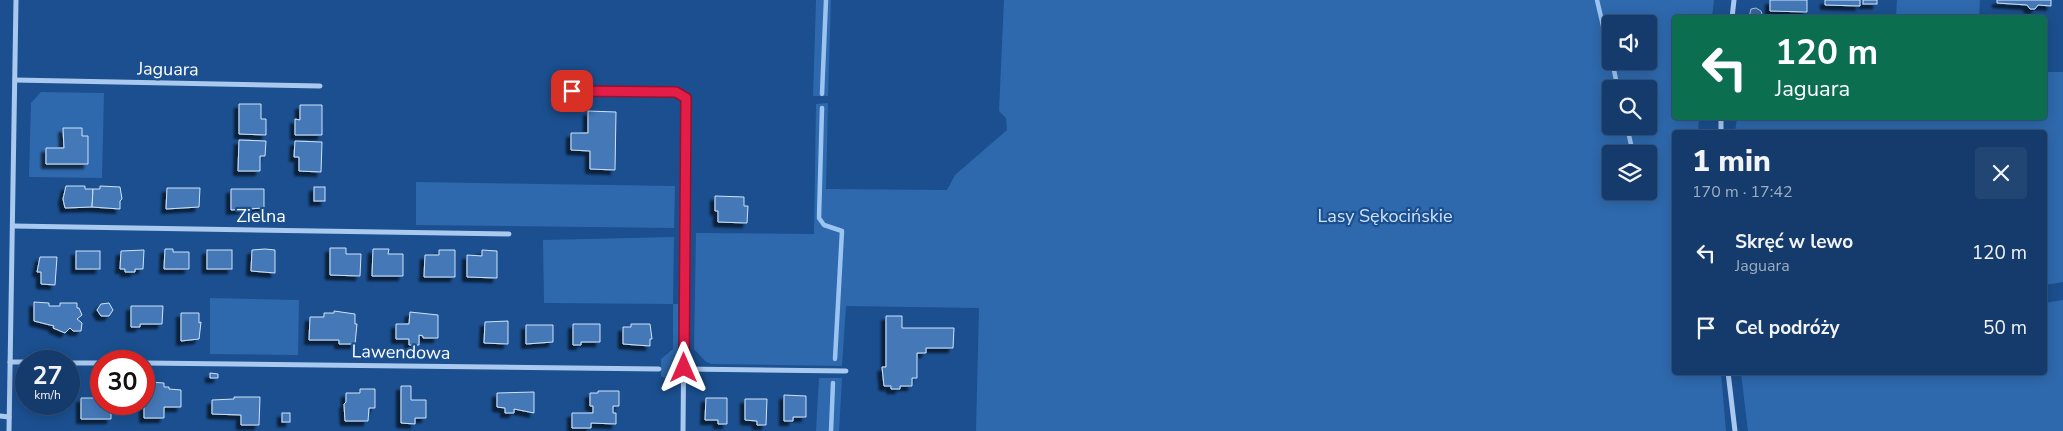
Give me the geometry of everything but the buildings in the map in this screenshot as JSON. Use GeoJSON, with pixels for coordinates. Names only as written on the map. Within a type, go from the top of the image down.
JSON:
{"type":"FeatureCollection","features":[{"type":"Feature","properties":{"kind":"street"},"geometry":{"type":"LineString","coordinates":[[9,431],[16,0]]}},
{"type":"Feature","properties":{"kind":"street"},"geometry":{"type":"LineString","coordinates":[[1732,15],[1734,0]]}},
{"type":"Feature","properties":{"kind":"street","name":"Jaguara"},"geometry":{"type":"LineString","coordinates":[[15,80],[320,86]]}},
{"type":"Feature","properties":{"kind":"street"},"geometry":{"type":"LineString","coordinates":[[572,91],[676,92],[686,98],[683,431]]}},
{"type":"Feature","properties":{"kind":"street","name":"Zielna"},"geometry":{"type":"LineString","coordinates":[[13,226],[509,234]]}},
{"type":"Feature","properties":{"kind":"street"},"geometry":{"type":"LineString","coordinates":[[10,362],[15,362]]}},
{"type":"Feature","properties":{"kind":"street","name":"Lawendowa"},"geometry":{"type":"LineString","coordinates":[[155,363],[659,369]]}},
{"type":"Feature","properties":{"kind":"street"},"geometry":{"type":"LineString","coordinates":[[684,368],[846,371]]}},
{"type":"Feature","properties":{"kind":"street"},"geometry":{"type":"LineString","coordinates":[[1728,375],[1735,431]]}},
{"type":"Feature","properties":{"kind":"street"},"geometry":{"type":"LineString","coordinates":[[0,416],[10,417]]}},
{"type":"Feature","properties":{"kind":"green space"},"geometry":{"type":"Polygon","coordinates":[[[816,0],[831,0],[828,96],[813,96],[816,0]]]}},
{"type":"Feature","properties":{"kind":"green space","name":"Lasy Sękocińskie"},"geometry":{"type":"Polygon","coordinates":[[[1004,0],[1714,0],[1712,15],[1672,15],[1672,120],[1699,120],[1698,130],[1672,130],[1672,375],[1721,375],[1726,431],[976,431],[979,308],[846,306],[842,366],[711,364],[705,361],[694,349],[696,233],[814,234],[816,104],[828,103],[826,189],[947,190],[955,175],[1007,130],[1006,118],[999,111],[1004,0]]]}},
{"type":"Feature","properties":{"kind":"green space"},"geometry":{"type":"Polygon","coordinates":[[[1897,0],[1980,0],[1979,15],[1896,15],[1897,0]]]}},
{"type":"Feature","properties":{"kind":"green space"},"geometry":{"type":"Polygon","coordinates":[[[2047,72],[2063,72],[2063,282],[2047,285],[2047,130],[1735,130],[1737,120],[2047,120],[2047,72]]]}},
{"type":"Feature","properties":{"kind":"green space"},"geometry":{"type":"Polygon","coordinates":[[[41,92],[104,93],[102,178],[29,177],[31,103],[41,92]]]}},
{"type":"Feature","properties":{"kind":"green space"},"geometry":{"type":"Polygon","coordinates":[[[416,182],[675,186],[674,228],[416,225],[416,182]]]}},
{"type":"Feature","properties":{"kind":"green space"},"geometry":{"type":"Polygon","coordinates":[[[674,237],[673,304],[544,303],[543,240],[674,237]]]}},
{"type":"Feature","properties":{"kind":"green space"},"geometry":{"type":"Polygon","coordinates":[[[210,298],[299,300],[298,355],[210,354],[210,298]]]}},
{"type":"Feature","properties":{"kind":"green space"},"geometry":{"type":"Polygon","coordinates":[[[2063,300],[2063,431],[1748,431],[1741,375],[2047,375],[2047,303],[2063,300]]]}},
{"type":"Feature","properties":{"kind":"green space"},"geometry":{"type":"Polygon","coordinates":[[[673,304],[678,304],[679,383],[673,383],[661,376],[661,359],[673,349],[673,304]]]}},
{"type":"Feature","properties":{"kind":"green space"},"geometry":{"type":"Polygon","coordinates":[[[819,378],[842,378],[839,431],[816,431],[819,378]]]}},
{"type":"Feature","properties":{"kind":"shaded area"},"geometry":{"type":"Polygon","coordinates":[[[1756,8],[1761,11],[1762,15],[1750,15],[1751,9],[1756,8]]]}},
{"type":"Feature","properties":{"kind":"waterway"},"geometry":{"type":"LineString","coordinates":[[822,94],[826,0]]}},
{"type":"Feature","properties":{"kind":"waterway"},"geometry":{"type":"LineString","coordinates":[[1597,0],[1602,21]]}},
{"type":"Feature","properties":{"kind":"waterway"},"geometry":{"type":"LineString","coordinates":[[1614,70],[1616,80]]}},
{"type":"Feature","properties":{"kind":"waterway"},"geometry":{"type":"LineString","coordinates":[[822,108],[819,218],[824,225],[842,231],[835,359]]}},
{"type":"Feature","properties":{"kind":"waterway"},"geometry":{"type":"LineString","coordinates":[[1629,135],[1631,145]]}},
{"type":"Feature","properties":{"kind":"waterway"},"geometry":{"type":"LineString","coordinates":[[831,431],[833,383]]}},
{"type":"Feature","properties":{"kind":"route"},"geometry":{"type":"LineString","coordinates":[[572,91],[676,92],[686,98],[684,368]]}}]}
